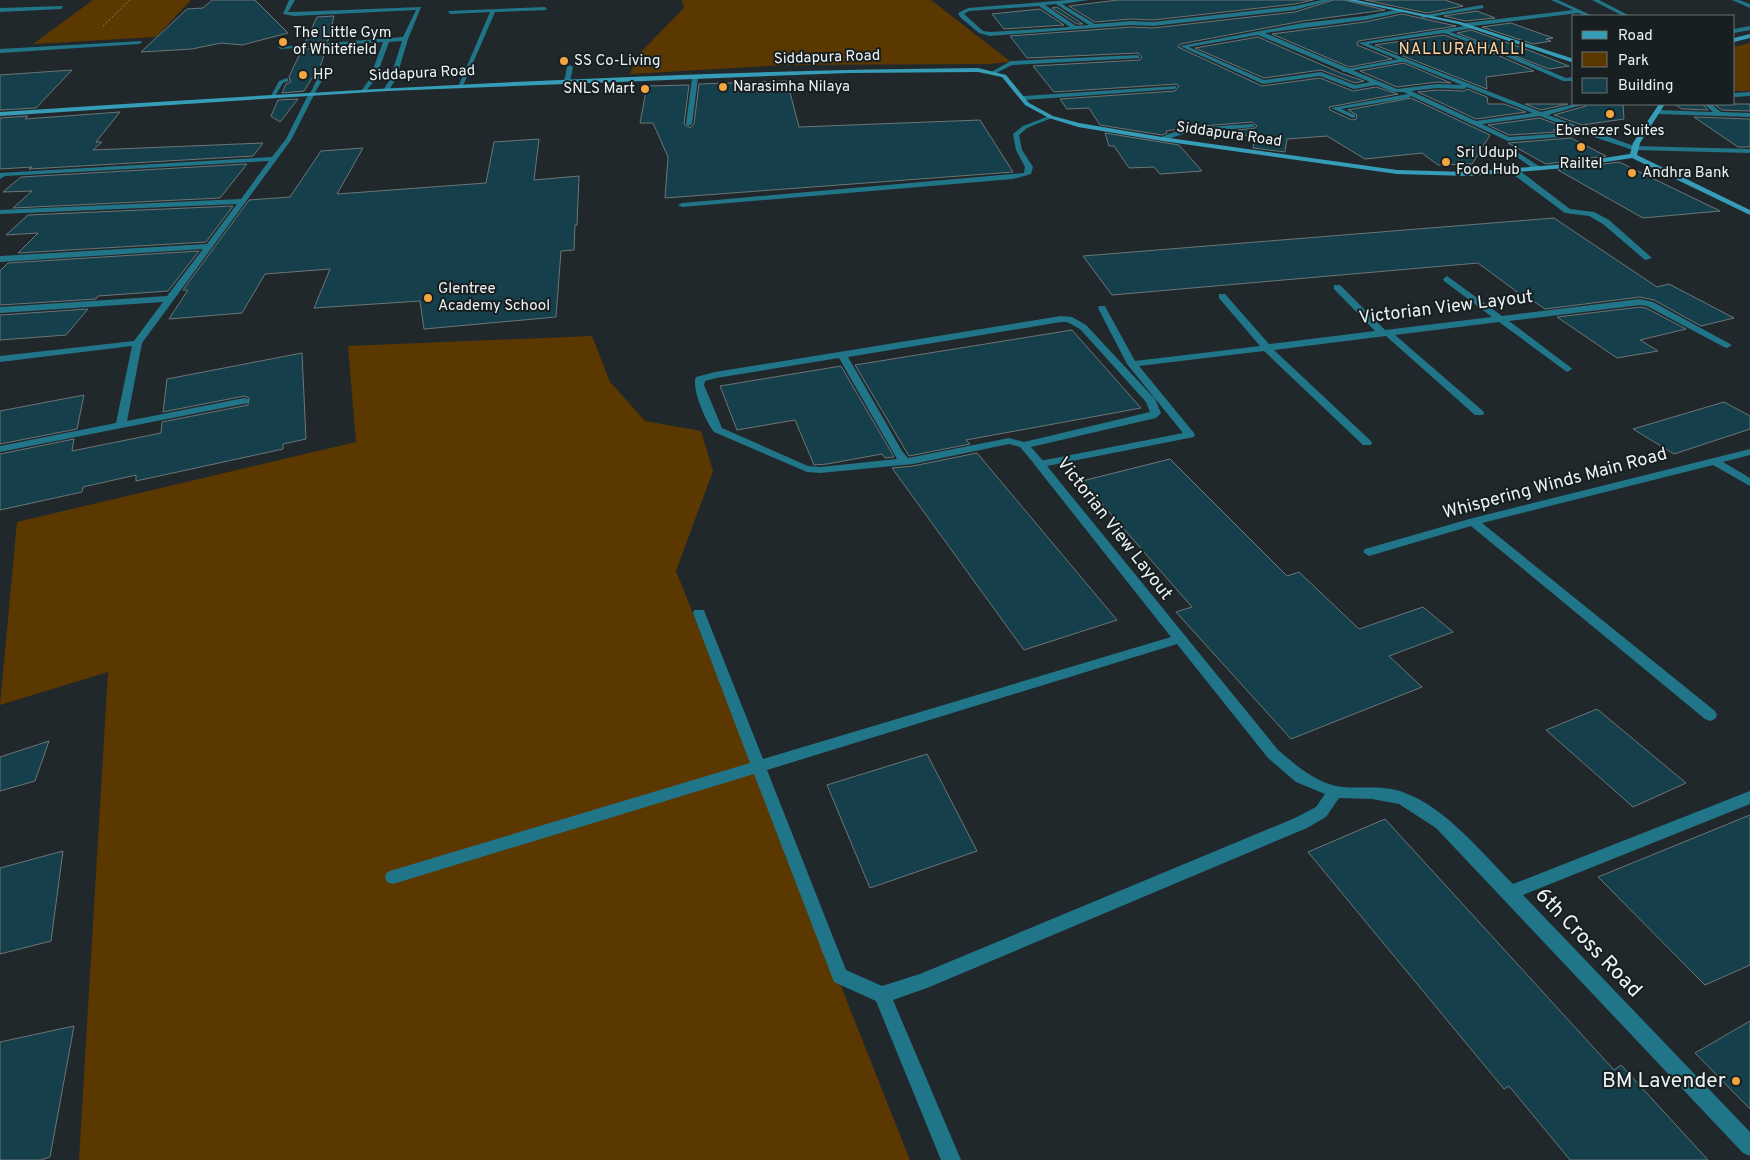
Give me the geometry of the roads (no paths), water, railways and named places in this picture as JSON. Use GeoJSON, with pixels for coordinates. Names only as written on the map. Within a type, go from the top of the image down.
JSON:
{"type":"FeatureCollection","features":[{"type":"Feature","properties":{"kind":"street"},"geometry":{"type":"LineString","coordinates":[[292,0],[285,13],[418,8],[405,39],[393,79],[387,89]]}},
{"type":"Feature","properties":{"kind":"street"},"geometry":{"type":"LineString","coordinates":[[1086,0],[968,10],[961,13],[962,16],[982,32],[1004,34],[1093,25],[1153,24],[1296,8],[1328,0]]}},
{"type":"Feature","properties":{"kind":"street"},"geometry":{"type":"LineString","coordinates":[[1352,0],[1468,26],[1572,60]]}},
{"type":"Feature","properties":{"kind":"street"},"geometry":{"type":"LineString","coordinates":[[1554,0],[1588,15]]}},
{"type":"Feature","properties":{"kind":"street"},"geometry":{"type":"LineString","coordinates":[[1595,0],[1625,15]]}},
{"type":"Feature","properties":{"kind":"street"},"geometry":{"type":"LineString","coordinates":[[1735,0],[1750,6]]}},
{"type":"Feature","properties":{"kind":"street"},"geometry":{"type":"LineString","coordinates":[[1058,2],[1093,25]]}},
{"type":"Feature","properties":{"kind":"street"},"geometry":{"type":"LineString","coordinates":[[1040,4],[1074,27]]}},
{"type":"Feature","properties":{"kind":"street"},"geometry":{"type":"LineString","coordinates":[[0,10],[61,7]]}},
{"type":"Feature","properties":{"kind":"street"},"geometry":{"type":"LineString","coordinates":[[1423,16],[1482,7]]}},
{"type":"Feature","properties":{"kind":"street"},"geometry":{"type":"LineString","coordinates":[[450,12],[545,9]]}},
{"type":"Feature","properties":{"kind":"street"},"geometry":{"type":"LineString","coordinates":[[460,86],[493,10]]}},
{"type":"Feature","properties":{"kind":"street"},"geometry":{"type":"LineString","coordinates":[[1376,83],[1354,87],[1322,74],[1263,82],[1183,46],[1401,11]]}},
{"type":"Feature","properties":{"kind":"street"},"geometry":{"type":"LineString","coordinates":[[1579,11],[1362,43],[1633,152],[1750,213]]}},
{"type":"Feature","properties":{"kind":"street"},"geometry":{"type":"LineString","coordinates":[[1735,32],[1750,28]]}},
{"type":"Feature","properties":{"kind":"street"},"geometry":{"type":"LineString","coordinates":[[1444,31],[1498,51],[1565,80],[1572,79]]}},
{"type":"Feature","properties":{"kind":"street"},"geometry":{"type":"LineString","coordinates":[[1258,33],[1396,91],[1437,86],[1471,87]]}},
{"type":"Feature","properties":{"kind":"street"},"geometry":{"type":"LineString","coordinates":[[1735,40],[1750,36]]}},
{"type":"Feature","properties":{"kind":"street"},"geometry":{"type":"LineString","coordinates":[[281,47],[405,39]]}},
{"type":"Feature","properties":{"kind":"street"},"geometry":{"type":"LineString","coordinates":[[365,90],[372,80],[387,40]]}},
{"type":"Feature","properties":{"kind":"street"},"geometry":{"type":"LineString","coordinates":[[0,51],[140,42]]}},
{"type":"Feature","properties":{"kind":"street"},"geometry":{"type":"LineString","coordinates":[[994,72],[1011,63],[1138,57]]}},
{"type":"Feature","properties":{"kind":"street"},"geometry":{"type":"LineString","coordinates":[[1344,70],[1405,60]]}},
{"type":"Feature","properties":{"kind":"street"},"geometry":{"type":"LineString","coordinates":[[567,82],[570,67]]}},
{"type":"Feature","properties":{"kind":"street","name":"Siddapura Road"},"geometry":{"type":"LineString","coordinates":[[0,114],[312,92],[900,70],[978,70],[994,72],[1004,76],[1027,104],[1051,117],[1078,125],[1162,139],[1397,172],[1468,174],[1538,168],[1633,152]]}},
{"type":"Feature","properties":{"kind":"street"},"geometry":{"type":"LineString","coordinates":[[121,425],[137,343],[289,139],[320,78],[318,77]]}},
{"type":"Feature","properties":{"kind":"street"},"geometry":{"type":"LineString","coordinates":[[689,124],[695,78]]}},
{"type":"Feature","properties":{"kind":"street"},"geometry":{"type":"LineString","coordinates":[[274,95],[281,82],[287,80]]}},
{"type":"Feature","properties":{"kind":"street"},"geometry":{"type":"LineString","coordinates":[[1024,98],[1175,87]]}},
{"type":"Feature","properties":{"kind":"street"},"geometry":{"type":"LineString","coordinates":[[1404,90],[1478,123],[1508,139],[1591,134]]}},
{"type":"Feature","properties":{"kind":"street"},"geometry":{"type":"LineString","coordinates":[[1735,94],[1750,94]]}},
{"type":"Feature","properties":{"kind":"street"},"geometry":{"type":"LineString","coordinates":[[1353,116],[1334,108],[1416,95]]}},
{"type":"Feature","properties":{"kind":"street"},"geometry":{"type":"LineString","coordinates":[[1478,123],[1542,114],[1578,105]]}},
{"type":"Feature","properties":{"kind":"street"},"geometry":{"type":"LineString","coordinates":[[1633,152],[1662,105]]}},
{"type":"Feature","properties":{"kind":"street"},"geometry":{"type":"LineString","coordinates":[[1709,105],[1721,115]]}},
{"type":"Feature","properties":{"kind":"street"},"geometry":{"type":"LineString","coordinates":[[1658,112],[1750,115]]}},
{"type":"Feature","properties":{"kind":"street"},"geometry":{"type":"LineString","coordinates":[[682,205],[1013,178],[1027,174],[1029,167],[1019,150],[1016,134],[1025,126],[1051,117]]}},
{"type":"Feature","properties":{"kind":"street"},"geometry":{"type":"LineString","coordinates":[[1162,139],[1172,134],[1183,132],[1252,126]]}},
{"type":"Feature","properties":{"kind":"street"},"geometry":{"type":"LineString","coordinates":[[1633,152],[1750,152]]}},
{"type":"Feature","properties":{"kind":"street"},"geometry":{"type":"LineString","coordinates":[[1515,153],[1538,168]]}},
{"type":"Feature","properties":{"kind":"street"},"geometry":{"type":"LineString","coordinates":[[0,177],[3,174],[13,173],[274,160]]}},
{"type":"Feature","properties":{"kind":"street"},"geometry":{"type":"LineString","coordinates":[[1513,170],[1568,211],[1591,214],[1606,222],[1648,258]]}},
{"type":"Feature","properties":{"kind":"street"},"geometry":{"type":"LineString","coordinates":[[0,212],[242,201]]}},
{"type":"Feature","properties":{"kind":"street"},"geometry":{"type":"LineString","coordinates":[[0,259],[208,246]]}},
{"type":"Feature","properties":{"kind":"street"},"geometry":{"type":"LineString","coordinates":[[1447,279],[1567,369]]}},
{"type":"Feature","properties":{"kind":"street"},"geometry":{"type":"LineString","coordinates":[[1337,287],[1386,333],[1479,413]]}},
{"type":"Feature","properties":{"kind":"street"},"geometry":{"type":"LineString","coordinates":[[1222,296],[1267,348],[1366,444]]}},
{"type":"Feature","properties":{"kind":"street"},"geometry":{"type":"LineString","coordinates":[[0,310],[168,299]]}},
{"type":"Feature","properties":{"kind":"street","name":"Victorian View Layout"},"geometry":{"type":"LineString","coordinates":[[1132,364],[1640,302],[1650,304],[1727,345]]}},
{"type":"Feature","properties":{"kind":"street"},"geometry":{"type":"LineString","coordinates":[[1102,308],[1132,364]]}},
{"type":"Feature","properties":{"kind":"street"},"geometry":{"type":"LineString","coordinates":[[1069,319],[1082,326],[1151,402],[1156,413],[1152,416],[1024,445],[1009,441],[914,461],[820,470],[798,466],[718,430],[714,425],[698,385],[700,379],[707,377],[842,355],[1069,319]]}},
{"type":"Feature","properties":{"kind":"street"},"geometry":{"type":"LineString","coordinates":[[0,359],[137,343]]}},
{"type":"Feature","properties":{"kind":"street"},"geometry":{"type":"LineString","coordinates":[[842,355],[897,452],[905,461]]}},
{"type":"Feature","properties":{"kind":"street","name":"Victorian View Layout"},"geometry":{"type":"LineString","coordinates":[[1132,364],[1190,436],[1040,464],[1273,754],[1300,778],[1336,792],[1372,793],[1402,798],[1442,822],[1510,893]]}},
{"type":"Feature","properties":{"kind":"street"},"geometry":{"type":"LineString","coordinates":[[0,448],[244,401]]}},
{"type":"Feature","properties":{"kind":"street"},"geometry":{"type":"LineString","coordinates":[[1024,445],[1040,464]]}},
{"type":"Feature","properties":{"kind":"street","name":"Whispering Winds Main Road"},"geometry":{"type":"LineString","coordinates":[[1369,552],[1473,522],[1750,452]]}},
{"type":"Feature","properties":{"kind":"street"},"geometry":{"type":"LineString","coordinates":[[1714,461],[1750,483]]}},
{"type":"Feature","properties":{"kind":"street"},"geometry":{"type":"LineString","coordinates":[[1473,522],[1710,715]]}},
{"type":"Feature","properties":{"kind":"street"},"geometry":{"type":"LineString","coordinates":[[699,613],[840,976],[882,995],[930,979],[1301,823],[1321,812],[1336,792]]}},
{"type":"Feature","properties":{"kind":"street"},"geometry":{"type":"LineString","coordinates":[[393,877],[1179,639]]}},
{"type":"Feature","properties":{"kind":"street","name":"6th Cross Road"},"geometry":{"type":"LineString","coordinates":[[1750,797],[1510,893],[1750,1146]]}},
{"type":"Feature","properties":{"kind":"street"},"geometry":{"type":"LineString","coordinates":[[882,995],[951,1160]]}},
{"type":"Feature","properties":{"kind":"place","name":"The Little Gym of Whitefield"},"geometry":{"type":"Point","coordinates":[283,42]}},
{"type":"Feature","properties":{"kind":"place","name":"SS Co-Living"},"geometry":{"type":"Point","coordinates":[564,61]}},
{"type":"Feature","properties":{"kind":"place","name":"HP"},"geometry":{"type":"Point","coordinates":[303,75]}},
{"type":"Feature","properties":{"kind":"place","name":"Narasimha Nilaya"},"geometry":{"type":"Point","coordinates":[723,87]}},
{"type":"Feature","properties":{"kind":"place","name":"SNLS Mart"},"geometry":{"type":"Point","coordinates":[645,89]}},
{"type":"Feature","properties":{"kind":"place","name":"Ebenezer Suites"},"geometry":{"type":"Point","coordinates":[1610,114]}},
{"type":"Feature","properties":{"kind":"place","name":"Railtel"},"geometry":{"type":"Point","coordinates":[1581,147]}},
{"type":"Feature","properties":{"kind":"place","name":"Sri Udupi Food Hub"},"geometry":{"type":"Point","coordinates":[1446,162]}},
{"type":"Feature","properties":{"kind":"place","name":"Andhra Bank"},"geometry":{"type":"Point","coordinates":[1632,173]}},
{"type":"Feature","properties":{"kind":"place","name":"Glentree Academy School"},"geometry":{"type":"Point","coordinates":[428,298]}},
{"type":"Feature","properties":{"kind":"place","name":"BM Lavender"},"geometry":{"type":"Point","coordinates":[1736,1081]}},
{"type":"Feature","properties":{"kind":"district","name":"NALLURAHALLI"},"geometry":{"type":"Point","coordinates":[1462,50]}}]}
